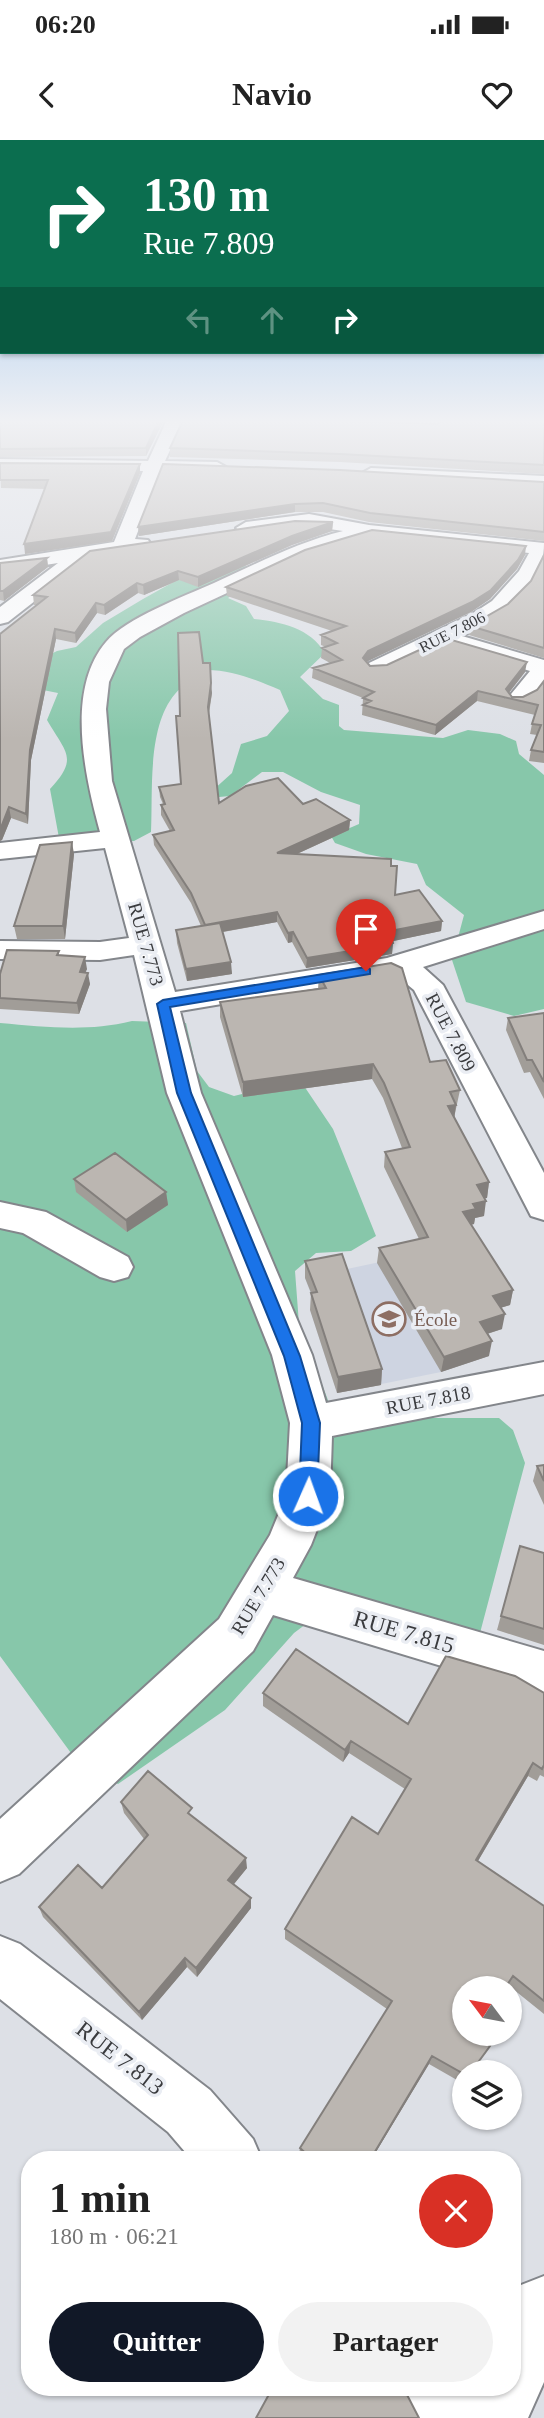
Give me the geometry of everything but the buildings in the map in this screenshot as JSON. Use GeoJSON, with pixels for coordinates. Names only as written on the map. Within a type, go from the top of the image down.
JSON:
{"type":"FeatureCollection","features":[{"type":"Feature","properties":{"kind":"street"},"geometry":{"type":"LineString","coordinates":[[122,547],[130,526]]}},
{"type":"Feature","properties":{"kind":"street"},"geometry":{"type":"LineString","coordinates":[[228,531],[263,526]]}},
{"type":"Feature","properties":{"kind":"street"},"geometry":{"type":"LineString","coordinates":[[348,526],[371,530]]}},
{"type":"Feature","properties":{"kind":"street","name":"RUE 7.773"},"geometry":{"type":"LineString","coordinates":[[0,1855],[236,1635],[264,1591],[288,1545],[308,1496],[311,1423],[292,1356],[184,1093],[163,1004],[99,780],[94,709],[97,681],[105,661],[115,645],[132,632],[176,608],[338,537],[371,530],[542,549]]}},
{"type":"Feature","properties":{"kind":"street"},"geometry":{"type":"LineString","coordinates":[[0,566],[162,541]]}},
{"type":"Feature","properties":{"kind":"street","name":"RUE 7.806"},"geometry":{"type":"LineString","coordinates":[[377,668],[480,619],[500,606],[528,573],[542,549]]}},
{"type":"Feature","properties":{"kind":"street"},"geometry":{"type":"LineString","coordinates":[[0,617],[87,552]]}},
{"type":"Feature","properties":{"kind":"street"},"geometry":{"type":"LineString","coordinates":[[442,637],[543,666],[542,672],[519,699]]}},
{"type":"Feature","properties":{"kind":"street"},"geometry":{"type":"LineString","coordinates":[[0,851],[116,839]]}},
{"type":"Feature","properties":{"kind":"street"},"geometry":{"type":"LineString","coordinates":[[163,1004],[391,967],[544,920]]}},
{"type":"Feature","properties":{"kind":"street"},"geometry":{"type":"LineString","coordinates":[[0,950],[100,951],[146,944]]}},
{"type":"Feature","properties":{"kind":"street","name":"RUE 7.809"},"geometry":{"type":"LineString","coordinates":[[391,967],[414,974],[426,985],[544,1207]]}},
{"type":"Feature","properties":{"kind":"street"},"geometry":{"type":"LineString","coordinates":[[0,1215],[33,1222],[114,1267]]}},
{"type":"Feature","properties":{"kind":"street","name":"RUE 7.818"},"geometry":{"type":"LineString","coordinates":[[311,1423],[544,1378]]}},
{"type":"Feature","properties":{"kind":"street","name":"RUE 7.815"},"geometry":{"type":"LineString","coordinates":[[264,1591],[544,1674]]}},
{"type":"Feature","properties":{"kind":"street","name":"RUE 7.813"},"geometry":{"type":"LineString","coordinates":[[0,1964],[189,2111],[224,2151]]}},
{"type":"Feature","properties":{"kind":"street"},"geometry":{"type":"LineString","coordinates":[[521,2358],[544,2308]]}},
{"type":"Feature","properties":{"kind":"street"},"geometry":{"type":"LineString","coordinates":[[443,2396],[463,2418]]}},
{"type":"Feature","properties":{"kind":"street"},"geometry":{"type":"LineString","coordinates":[[493,2418],[504,2396]]}},
{"type":"Feature","properties":{"kind":"shaded area","name":"École"},"geometry":{"type":"Polygon","coordinates":[[[450,1247],[502,1329],[477,1337],[489,1356],[441,1372],[337,1393],[310,1310],[316,1308],[305,1278],[450,1247]]]}},
{"type":"Feature","properties":{"kind":"green space"},"geometry":{"type":"Polygon","coordinates":[[[237,563],[263,573],[228,598],[246,606],[254,619],[294,628],[319,644],[325,653],[300,677],[323,699],[339,705],[339,726],[344,730],[443,738],[468,730],[500,734],[516,741],[519,754],[544,775],[544,1009],[514,1016],[466,1002],[452,960],[464,915],[426,885],[417,864],[366,854],[335,843],[331,836],[359,824],[360,805],[321,792],[283,772],[262,772],[230,796],[219,797],[212,791],[232,773],[241,744],[267,736],[289,711],[280,690],[253,679],[224,671],[204,670],[175,694],[166,708],[156,741],[151,832],[134,841],[63,844],[59,838],[50,789],[67,762],[64,748],[47,720],[58,693],[28,687],[43,658],[57,651],[76,647],[103,623],[177,580],[237,563]]]}},
{"type":"Feature","properties":{"kind":"green space"},"geometry":{"type":"Polygon","coordinates":[[[132,1021],[186,1023],[197,1071],[209,1087],[234,1096],[287,1083],[302,1083],[333,1129],[376,1236],[351,1251],[316,1253],[295,1271],[299,1324],[331,1408],[356,1431],[427,1418],[499,1418],[513,1430],[525,1463],[480,1633],[342,1597],[294,1633],[225,1710],[118,1784],[79,1764],[0,1656],[0,1023],[83,1028],[132,1021]]]}},
{"type":"Feature","properties":{"kind":"place","name":"École"},"geometry":{"type":"Point","coordinates":[389,1319]}},
{"type":"Feature","properties":{"kind":"route"},"geometry":{"type":"LineString","coordinates":[[308,1496],[311,1423],[292,1356],[184,1093],[163,1004],[366,971]]}}]}
